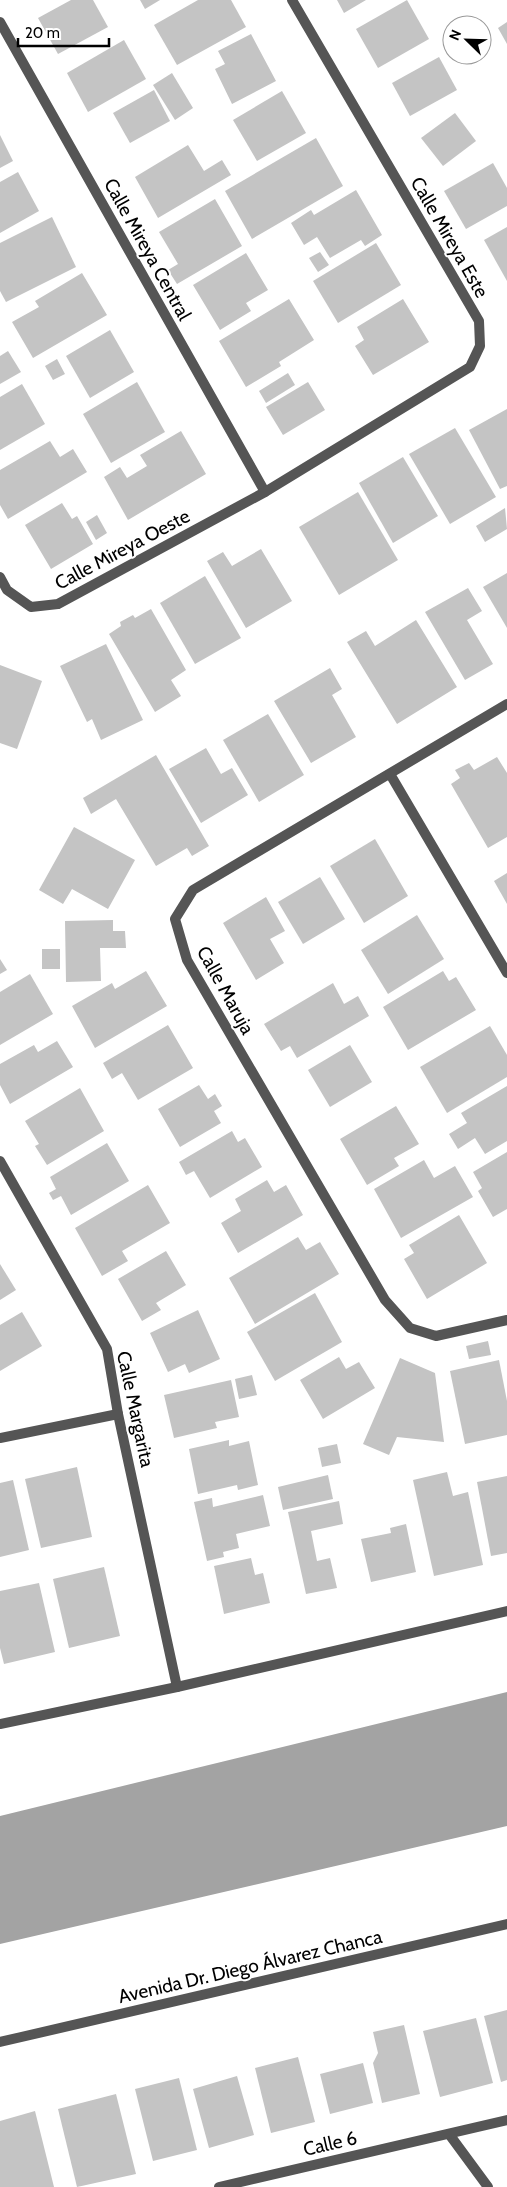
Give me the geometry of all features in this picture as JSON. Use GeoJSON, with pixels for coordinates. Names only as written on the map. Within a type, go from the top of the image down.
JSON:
{"type":"FeatureCollection","features":[{"type":"Feature","properties":{"kind":"street","name":"Calle Mireya Este"},"geometry":{"type":"LineString","coordinates":[[265,492],[470,367],[480,346],[479,321],[292,0]]}},
{"type":"Feature","properties":{"kind":"street","name":"Calle Mireya Central"},"geometry":{"type":"LineString","coordinates":[[0,22],[265,492]]}},
{"type":"Feature","properties":{"kind":"street","name":"Calle Mireya Oeste"},"geometry":{"type":"LineString","coordinates":[[0,577],[8,590],[31,607],[58,604],[265,492]]}},
{"type":"Feature","properties":{"kind":"street","name":"Calle Maruja"},"geometry":{"type":"LineString","coordinates":[[507,704],[192,890],[175,919],[186,960],[386,1300],[410,1328],[436,1336],[507,1320]]}},
{"type":"Feature","properties":{"kind":"street"},"geometry":{"type":"LineString","coordinates":[[390,774],[507,973]]}},
{"type":"Feature","properties":{"kind":"street","name":"Calle Margarita"},"geometry":{"type":"LineString","coordinates":[[0,1161],[107,1349],[118,1414],[177,1687]]}},
{"type":"Feature","properties":{"kind":"street"},"geometry":{"type":"LineString","coordinates":[[0,1438],[118,1414]]}},
{"type":"Feature","properties":{"kind":"street"},"geometry":{"type":"LineString","coordinates":[[0,1724],[177,1687],[507,1611]]}},
{"type":"Feature","properties":{"kind":"street","name":"Avenida Dr. Diego Álvarez Chanca"},"geometry":{"type":"LineString","coordinates":[[0,2042],[507,1924]]}},
{"type":"Feature","properties":{"kind":"street","name":"Calle 6"},"geometry":{"type":"LineString","coordinates":[[219,2187],[507,2120]]}},
{"type":"Feature","properties":{"kind":"street"},"geometry":{"type":"LineString","coordinates":[[449,2134],[488,2187]]}},
{"type":"Feature","properties":{"kind":"shaded area"},"geometry":{"type":"Polygon","coordinates":[[[507,1692],[507,1826],[0,1944],[0,1816],[507,1692]]]}},
{"type":"Feature","properties":{"kind":"building"},"geometry":{"type":"Polygon","coordinates":[[[71,0],[93,0],[108,27],[58,54],[38,18],[71,0]]]}},
{"type":"Feature","properties":{"kind":"building"},"geometry":{"type":"Polygon","coordinates":[[[140,0],[160,0],[145,9],[140,0]]]}},
{"type":"Feature","properties":{"kind":"building"},"geometry":{"type":"Polygon","coordinates":[[[198,0],[231,0],[246,27],[177,65],[154,25],[198,0]]]}},
{"type":"Feature","properties":{"kind":"building"},"geometry":{"type":"Polygon","coordinates":[[[337,0],[366,0],[344,13],[337,0]]]}},
{"type":"Feature","properties":{"kind":"building"},"geometry":{"type":"Polygon","coordinates":[[[407,0],[429,39],[378,68],[356,29],[407,0]]]}},
{"type":"Feature","properties":{"kind":"building"},"geometry":{"type":"Polygon","coordinates":[[[507,22],[507,44],[498,28],[507,22]]]}},
{"type":"Feature","properties":{"kind":"building"},"geometry":{"type":"Polygon","coordinates":[[[251,34],[276,81],[232,104],[215,69],[225,64],[218,51],[251,34]]]}},
{"type":"Feature","properties":{"kind":"building"},"geometry":{"type":"Polygon","coordinates":[[[124,40],[146,79],[88,112],[67,73],[124,40]]]}},
{"type":"Feature","properties":{"kind":"building"},"geometry":{"type":"Polygon","coordinates":[[[439,57],[457,90],[410,116],[392,83],[439,57]]]}},
{"type":"Feature","properties":{"kind":"building"},"geometry":{"type":"Polygon","coordinates":[[[172,73],[193,108],[175,120],[153,85],[172,73]]]}},
{"type":"Feature","properties":{"kind":"building"},"geometry":{"type":"Polygon","coordinates":[[[154,90],[170,121],[130,143],[113,113],[154,90]]]}},
{"type":"Feature","properties":{"kind":"building"},"geometry":{"type":"Polygon","coordinates":[[[282,91],[306,133],[257,161],[233,120],[282,91]]]}},
{"type":"Feature","properties":{"kind":"building"},"geometry":{"type":"Polygon","coordinates":[[[455,113],[476,141],[443,166],[421,138],[455,113]]]}},
{"type":"Feature","properties":{"kind":"building"},"geometry":{"type":"Polygon","coordinates":[[[0,135],[13,161],[0,168],[0,135]]]}},
{"type":"Feature","properties":{"kind":"building"},"geometry":{"type":"Polygon","coordinates":[[[316,138],[343,186],[252,239],[225,191],[316,138]]]}},
{"type":"Feature","properties":{"kind":"building"},"geometry":{"type":"Polygon","coordinates":[[[188,145],[204,171],[222,160],[231,175],[158,218],[135,177],[188,145]]]}},
{"type":"Feature","properties":{"kind":"building"},"geometry":{"type":"Polygon","coordinates":[[[493,163],[507,188],[507,206],[466,229],[444,191],[493,163]]]}},
{"type":"Feature","properties":{"kind":"building"},"geometry":{"type":"Polygon","coordinates":[[[18,172],[39,211],[0,233],[0,182],[18,172]]]}},
{"type":"Feature","properties":{"kind":"building"},"geometry":{"type":"Polygon","coordinates":[[[356,190],[382,235],[365,246],[361,240],[330,258],[317,237],[304,245],[291,223],[311,210],[314,215],[356,190]]]}},
{"type":"Feature","properties":{"kind":"building"},"geometry":{"type":"Polygon","coordinates":[[[215,199],[242,246],[177,284],[168,270],[178,264],[159,232],[215,199]]]}},
{"type":"Feature","properties":{"kind":"building"},"geometry":{"type":"Polygon","coordinates":[[[52,217],[76,267],[6,302],[0,291],[0,243],[52,217]]]}},
{"type":"Feature","properties":{"kind":"building"},"geometry":{"type":"Polygon","coordinates":[[[507,227],[507,281],[484,240],[507,227]]]}},
{"type":"Feature","properties":{"kind":"building"},"geometry":{"type":"Polygon","coordinates":[[[376,243],[401,285],[338,323],[313,281],[376,243]]]}},
{"type":"Feature","properties":{"kind":"building"},"geometry":{"type":"Polygon","coordinates":[[[320,252],[329,265],[318,272],[309,258],[320,252]]]}},
{"type":"Feature","properties":{"kind":"building"},"geometry":{"type":"Polygon","coordinates":[[[246,253],[268,290],[246,303],[251,311],[220,330],[193,285],[246,253]]]}},
{"type":"Feature","properties":{"kind":"building"},"geometry":{"type":"Polygon","coordinates":[[[82,273],[107,315],[33,358],[12,322],[39,307],[35,301],[82,273]]]}},
{"type":"Feature","properties":{"kind":"building"},"geometry":{"type":"Polygon","coordinates":[[[289,299],[314,340],[279,362],[281,366],[246,387],[219,341],[289,299]]]}},
{"type":"Feature","properties":{"kind":"building"},"geometry":{"type":"Polygon","coordinates":[[[403,299],[429,342],[373,375],[355,346],[364,340],[357,327],[403,299]]]}},
{"type":"Feature","properties":{"kind":"building"},"geometry":{"type":"Polygon","coordinates":[[[110,330],[134,372],[90,398],[66,356],[110,330]]]}},
{"type":"Feature","properties":{"kind":"building"},"geometry":{"type":"Polygon","coordinates":[[[8,351],[21,372],[0,384],[0,356],[8,351]]]}},
{"type":"Feature","properties":{"kind":"building"},"geometry":{"type":"Polygon","coordinates":[[[57,359],[65,374],[53,380],[45,366],[57,359]]]}},
{"type":"Feature","properties":{"kind":"building"},"geometry":{"type":"Polygon","coordinates":[[[288,373],[295,385],[266,403],[259,391],[288,373]]]}},
{"type":"Feature","properties":{"kind":"building"},"geometry":{"type":"Polygon","coordinates":[[[137,382],[165,432],[111,463],[83,414],[137,382]]]}},
{"type":"Feature","properties":{"kind":"building"},"geometry":{"type":"Polygon","coordinates":[[[308,382],[325,410],[283,435],[266,407],[308,382]]]}},
{"type":"Feature","properties":{"kind":"building"},"geometry":{"type":"Polygon","coordinates":[[[22,384],[45,424],[0,450],[0,397],[22,384]]]}},
{"type":"Feature","properties":{"kind":"building"},"geometry":{"type":"Polygon","coordinates":[[[507,409],[507,486],[500,489],[469,430],[507,409]]]}},
{"type":"Feature","properties":{"kind":"building"},"geometry":{"type":"Polygon","coordinates":[[[455,428],[496,497],[450,524],[409,454],[455,428]]]}},
{"type":"Feature","properties":{"kind":"building"},"geometry":{"type":"Polygon","coordinates":[[[181,431],[206,474],[128,520],[104,477],[120,467],[127,478],[147,466],[140,455],[181,431]]]}},
{"type":"Feature","properties":{"kind":"building"},"geometry":{"type":"Polygon","coordinates":[[[50,441],[60,457],[73,449],[87,472],[8,519],[0,505],[0,470],[50,441]]]}},
{"type":"Feature","properties":{"kind":"building"},"geometry":{"type":"Polygon","coordinates":[[[403,457],[438,516],[393,543],[359,483],[403,457]]]}},
{"type":"Feature","properties":{"kind":"building"},"geometry":{"type":"Polygon","coordinates":[[[358,492],[398,560],[339,595],[299,527],[358,492]]]}},
{"type":"Feature","properties":{"kind":"building"},"geometry":{"type":"Polygon","coordinates":[[[62,503],[72,519],[77,516],[93,544],[51,569],[25,525],[62,503]]]}},
{"type":"Feature","properties":{"kind":"building"},"geometry":{"type":"Polygon","coordinates":[[[505,508],[507,529],[485,542],[476,526],[505,508]]]}},
{"type":"Feature","properties":{"kind":"building"},"geometry":{"type":"Polygon","coordinates":[[[97,515],[107,533],[96,540],[86,522],[97,515]]]}},
{"type":"Feature","properties":{"kind":"building"},"geometry":{"type":"Polygon","coordinates":[[[261,549],[292,601],[246,628],[207,561],[223,552],[232,566],[261,549]]]}},
{"type":"Feature","properties":{"kind":"building"},"geometry":{"type":"Polygon","coordinates":[[[507,573],[507,628],[483,587],[507,573]]]}},
{"type":"Feature","properties":{"kind":"building"},"geometry":{"type":"Polygon","coordinates":[[[205,576],[241,638],[195,664],[160,603],[205,576]]]}},
{"type":"Feature","properties":{"kind":"building"},"geometry":{"type":"Polygon","coordinates":[[[468,588],[482,611],[467,620],[493,664],[465,680],[425,612],[468,588]]]}},
{"type":"Feature","properties":{"kind":"building"},"geometry":{"type":"Polygon","coordinates":[[[151,609],[186,670],[171,680],[181,696],[155,712],[109,634],[121,626],[120,622],[133,615],[135,618],[151,609]]]}},
{"type":"Feature","properties":{"kind":"building"},"geometry":{"type":"Polygon","coordinates":[[[416,620],[457,687],[397,724],[347,642],[366,631],[375,646],[416,620]]]}},
{"type":"Feature","properties":{"kind":"building"},"geometry":{"type":"Polygon","coordinates":[[[106,644],[143,720],[101,740],[92,719],[87,722],[60,666],[106,644]]]}},
{"type":"Feature","properties":{"kind":"building"},"geometry":{"type":"Polygon","coordinates":[[[0,665],[42,681],[17,749],[0,743],[0,665]]]}},
{"type":"Feature","properties":{"kind":"building"},"geometry":{"type":"Polygon","coordinates":[[[330,668],[342,689],[332,695],[356,737],[311,763],[274,701],[330,668]]]}},
{"type":"Feature","properties":{"kind":"building"},"geometry":{"type":"Polygon","coordinates":[[[268,714],[304,775],[259,802],[223,740],[268,714]]]}},
{"type":"Feature","properties":{"kind":"building"},"geometry":{"type":"Polygon","coordinates":[[[206,748],[221,774],[232,768],[248,795],[201,823],[169,769],[206,748]]]}},
{"type":"Feature","properties":{"kind":"building"},"geometry":{"type":"Polygon","coordinates":[[[156,755],[209,846],[192,856],[187,848],[156,866],[116,799],[91,814],[83,798],[156,755]]]}},
{"type":"Feature","properties":{"kind":"building"},"geometry":{"type":"Polygon","coordinates":[[[497,757],[507,773],[507,837],[488,848],[451,784],[460,778],[455,770],[469,763],[474,770],[497,757]]]}},
{"type":"Feature","properties":{"kind":"building"},"geometry":{"type":"Polygon","coordinates":[[[74,827],[135,860],[108,909],[72,889],[63,904],[39,890],[74,827]]]}},
{"type":"Feature","properties":{"kind":"building"},"geometry":{"type":"Polygon","coordinates":[[[375,839],[408,896],[364,923],[330,866],[375,839]]]}},
{"type":"Feature","properties":{"kind":"building"},"geometry":{"type":"Polygon","coordinates":[[[507,873],[507,904],[494,881],[507,873]]]}},
{"type":"Feature","properties":{"kind":"building"},"geometry":{"type":"Polygon","coordinates":[[[320,877],[345,919],[303,944],[278,902],[320,877]]]}},
{"type":"Feature","properties":{"kind":"building"},"geometry":{"type":"Polygon","coordinates":[[[266,897],[285,931],[270,939],[284,963],[256,980],[223,923],[266,897]]]}},
{"type":"Feature","properties":{"kind":"building"},"geometry":{"type":"Polygon","coordinates":[[[417,915],[444,959],[388,994],[361,950],[417,915]]]}},
{"type":"Feature","properties":{"kind":"building"},"geometry":{"type":"Polygon","coordinates":[[[113,920],[113,931],[125,931],[126,948],[100,948],[101,981],[66,982],[65,921],[113,920]]]}},
{"type":"Feature","properties":{"kind":"building"},"geometry":{"type":"Polygon","coordinates":[[[42,949],[60,949],[60,969],[42,969],[42,949]]]}},
{"type":"Feature","properties":{"kind":"building"},"geometry":{"type":"Polygon","coordinates":[[[0,959],[7,970],[0,974],[0,959]]]}},
{"type":"Feature","properties":{"kind":"building"},"geometry":{"type":"Polygon","coordinates":[[[146,971],[167,1006],[95,1048],[72,1006],[112,983],[115,989],[146,971]]]}},
{"type":"Feature","properties":{"kind":"building"},"geometry":{"type":"Polygon","coordinates":[[[443,971],[449,981],[456,977],[476,1010],[408,1050],[383,1007],[443,971]]]}},
{"type":"Feature","properties":{"kind":"building"},"geometry":{"type":"Polygon","coordinates":[[[30,974],[53,1014],[0,1045],[0,992],[30,974]]]}},
{"type":"Feature","properties":{"kind":"building"},"geometry":{"type":"Polygon","coordinates":[[[333,983],[344,1004],[358,996],[369,1016],[297,1058],[290,1046],[281,1051],[264,1024],[333,983]]]}},
{"type":"Feature","properties":{"kind":"building"},"geometry":{"type":"Polygon","coordinates":[[[168,1025],[193,1068],[138,1100],[122,1073],[112,1079],[103,1063],[168,1025]]]}},
{"type":"Feature","properties":{"kind":"building"},"geometry":{"type":"Polygon","coordinates":[[[490,1026],[507,1055],[507,1077],[447,1113],[420,1067],[490,1026]]]}},
{"type":"Feature","properties":{"kind":"building"},"geometry":{"type":"Polygon","coordinates":[[[57,1041],[73,1067],[10,1104],[0,1085],[0,1064],[34,1045],[38,1052],[57,1041]]]}},
{"type":"Feature","properties":{"kind":"building"},"geometry":{"type":"Polygon","coordinates":[[[350,1045],[372,1082],[330,1107],[308,1070],[350,1045]]]}},
{"type":"Feature","properties":{"kind":"building"},"geometry":{"type":"Polygon","coordinates":[[[199,1085],[208,1099],[215,1094],[222,1106],[214,1111],[221,1123],[180,1147],[158,1109],[199,1085]]]}},
{"type":"Feature","properties":{"kind":"building"},"geometry":{"type":"Polygon","coordinates":[[[507,1086],[507,1141],[485,1154],[475,1138],[458,1149],[449,1134],[467,1123],[461,1113],[507,1086]]]}},
{"type":"Feature","properties":{"kind":"building"},"geometry":{"type":"Polygon","coordinates":[[[80,1088],[104,1131],[47,1165],[35,1146],[39,1144],[25,1121],[80,1088]]]}},
{"type":"Feature","properties":{"kind":"building"},"geometry":{"type":"Polygon","coordinates":[[[396,1106],[419,1144],[394,1158],[399,1166],[367,1185],[340,1139],[396,1106]]]}},
{"type":"Feature","properties":{"kind":"building"},"geometry":{"type":"Polygon","coordinates":[[[232,1131],[238,1142],[245,1138],[262,1167],[210,1198],[194,1171],[186,1175],[179,1162],[232,1131]]]}},
{"type":"Feature","properties":{"kind":"building"},"geometry":{"type":"Polygon","coordinates":[[[107,1143],[129,1181],[71,1215],[61,1196],[53,1200],[49,1193],[56,1189],[50,1177],[107,1143]]]}},
{"type":"Feature","properties":{"kind":"building"},"geometry":{"type":"Polygon","coordinates":[[[507,1152],[507,1209],[493,1217],[478,1191],[482,1188],[473,1172],[507,1152]]]}},
{"type":"Feature","properties":{"kind":"building"},"geometry":{"type":"Polygon","coordinates":[[[424,1160],[434,1178],[455,1166],[473,1197],[401,1238],[374,1189],[424,1160]]]}},
{"type":"Feature","properties":{"kind":"building"},"geometry":{"type":"Polygon","coordinates":[[[267,1180],[274,1192],[286,1185],[303,1215],[238,1253],[221,1223],[241,1211],[235,1199],[267,1180]]]}},
{"type":"Feature","properties":{"kind":"building"},"geometry":{"type":"Polygon","coordinates":[[[148,1185],[170,1223],[122,1251],[128,1261],[102,1276],[75,1228],[148,1185]]]}},
{"type":"Feature","properties":{"kind":"building"},"geometry":{"type":"Polygon","coordinates":[[[459,1215],[487,1263],[427,1299],[404,1259],[414,1253],[409,1245],[459,1215]]]}},
{"type":"Feature","properties":{"kind":"building"},"geometry":{"type":"Polygon","coordinates":[[[298,1237],[306,1250],[320,1242],[339,1274],[255,1324],[229,1278],[298,1237]]]}},
{"type":"Feature","properties":{"kind":"building"},"geometry":{"type":"Polygon","coordinates":[[[166,1251],[186,1285],[156,1303],[161,1310],[142,1321],[118,1279],[166,1251]]]}},
{"type":"Feature","properties":{"kind":"building"},"geometry":{"type":"Polygon","coordinates":[[[0,1264],[16,1290],[0,1300],[0,1264]]]}},
{"type":"Feature","properties":{"kind":"building"},"geometry":{"type":"Polygon","coordinates":[[[315,1293],[342,1342],[275,1381],[247,1332],[315,1293]]]}},
{"type":"Feature","properties":{"kind":"building"},"geometry":{"type":"Polygon","coordinates":[[[198,1310],[220,1359],[189,1373],[185,1364],[168,1372],[150,1333],[198,1310]]]}},
{"type":"Feature","properties":{"kind":"building"},"geometry":{"type":"Polygon","coordinates":[[[22,1312],[42,1346],[0,1371],[0,1325],[22,1312]]]}},
{"type":"Feature","properties":{"kind":"building"},"geometry":{"type":"Polygon","coordinates":[[[488,1341],[491,1355],[469,1359],[466,1346],[488,1341]]]}},
{"type":"Feature","properties":{"kind":"building"},"geometry":{"type":"Polygon","coordinates":[[[339,1357],[346,1369],[359,1362],[375,1388],[323,1419],[300,1380],[339,1357]]]}},
{"type":"Feature","properties":{"kind":"building"},"geometry":{"type":"Polygon","coordinates":[[[400,1358],[435,1373],[444,1442],[397,1437],[389,1455],[363,1444],[400,1358]]]}},
{"type":"Feature","properties":{"kind":"building"},"geometry":{"type":"Polygon","coordinates":[[[499,1360],[507,1401],[507,1435],[465,1444],[450,1371],[499,1360]]]}},
{"type":"Feature","properties":{"kind":"building"},"geometry":{"type":"Polygon","coordinates":[[[252,1375],[257,1395],[239,1399],[235,1379],[252,1375]]]}},
{"type":"Feature","properties":{"kind":"building"},"geometry":{"type":"Polygon","coordinates":[[[231,1380],[239,1417],[215,1422],[217,1428],[174,1438],[164,1395],[231,1380]]]}},
{"type":"Feature","properties":{"kind":"building"},"geometry":{"type":"Polygon","coordinates":[[[229,1440],[229,1446],[249,1441],[258,1485],[238,1490],[237,1485],[198,1494],[189,1449],[229,1440]]]}},
{"type":"Feature","properties":{"kind":"building"},"geometry":{"type":"Polygon","coordinates":[[[337,1444],[341,1463],[322,1467],[318,1448],[337,1444]]]}},
{"type":"Feature","properties":{"kind":"building"},"geometry":{"type":"Polygon","coordinates":[[[77,1467],[92,1537],[41,1548],[25,1479],[77,1467]]]}},
{"type":"Feature","properties":{"kind":"building"},"geometry":{"type":"Polygon","coordinates":[[[447,1472],[453,1496],[468,1492],[483,1565],[434,1576],[413,1480],[447,1472]]]}},
{"type":"Feature","properties":{"kind":"building"},"geometry":{"type":"Polygon","coordinates":[[[328,1475],[333,1499],[283,1510],[278,1487],[328,1475]]]}},
{"type":"Feature","properties":{"kind":"building"},"geometry":{"type":"Polygon","coordinates":[[[507,1476],[507,1553],[491,1556],[477,1482],[507,1476]]]}},
{"type":"Feature","properties":{"kind":"building"},"geometry":{"type":"Polygon","coordinates":[[[13,1480],[29,1550],[0,1557],[0,1483],[13,1480]]]}},
{"type":"Feature","properties":{"kind":"building"},"geometry":{"type":"Polygon","coordinates":[[[263,1495],[270,1526],[236,1534],[239,1548],[223,1552],[224,1557],[207,1561],[194,1502],[212,1498],[213,1507],[263,1495]]]}},
{"type":"Feature","properties":{"kind":"building"},"geometry":{"type":"Polygon","coordinates":[[[339,1501],[343,1524],[311,1531],[317,1561],[330,1558],[337,1588],[306,1594],[288,1512],[339,1501]]]}},
{"type":"Feature","properties":{"kind":"building"},"geometry":{"type":"Polygon","coordinates":[[[406,1524],[416,1572],[371,1582],[361,1539],[391,1533],[390,1528],[406,1524]]]}},
{"type":"Feature","properties":{"kind":"building"},"geometry":{"type":"Polygon","coordinates":[[[251,1558],[255,1575],[263,1573],[270,1603],[224,1614],[214,1566],[251,1558]]]}},
{"type":"Feature","properties":{"kind":"building"},"geometry":{"type":"Polygon","coordinates":[[[104,1567],[120,1636],[69,1648],[53,1579],[104,1567]]]}},
{"type":"Feature","properties":{"kind":"building"},"geometry":{"type":"Polygon","coordinates":[[[39,1583],[55,1652],[4,1664],[0,1648],[0,1591],[39,1583]]]}},
{"type":"Feature","properties":{"kind":"building"},"geometry":{"type":"Polygon","coordinates":[[[507,2010],[507,2080],[501,2082],[484,2016],[507,2010]]]}},
{"type":"Feature","properties":{"kind":"building"},"geometry":{"type":"Polygon","coordinates":[[[476,2018],[493,2083],[440,2097],[423,2031],[476,2018]]]}},
{"type":"Feature","properties":{"kind":"building"},"geometry":{"type":"Polygon","coordinates":[[[404,2025],[420,2094],[382,2103],[373,2063],[378,2053],[373,2032],[404,2025]]]}},
{"type":"Feature","properties":{"kind":"building"},"geometry":{"type":"Polygon","coordinates":[[[298,2057],[315,2122],[271,2133],[255,2068],[298,2057]]]}},
{"type":"Feature","properties":{"kind":"building"},"geometry":{"type":"Polygon","coordinates":[[[363,2063],[373,2103],[330,2114],[320,2074],[363,2063]]]}},
{"type":"Feature","properties":{"kind":"building"},"geometry":{"type":"Polygon","coordinates":[[[237,2076],[254,2135],[209,2148],[193,2089],[237,2076]]]}},
{"type":"Feature","properties":{"kind":"building"},"geometry":{"type":"Polygon","coordinates":[[[179,2078],[197,2150],[153,2161],[135,2089],[179,2078]]]}},
{"type":"Feature","properties":{"kind":"building"},"geometry":{"type":"Polygon","coordinates":[[[116,2094],[136,2174],[77,2187],[58,2109],[116,2094]]]}},
{"type":"Feature","properties":{"kind":"building"},"geometry":{"type":"Polygon","coordinates":[[[35,2111],[54,2187],[0,2187],[0,2121],[35,2111]]]}}]}
